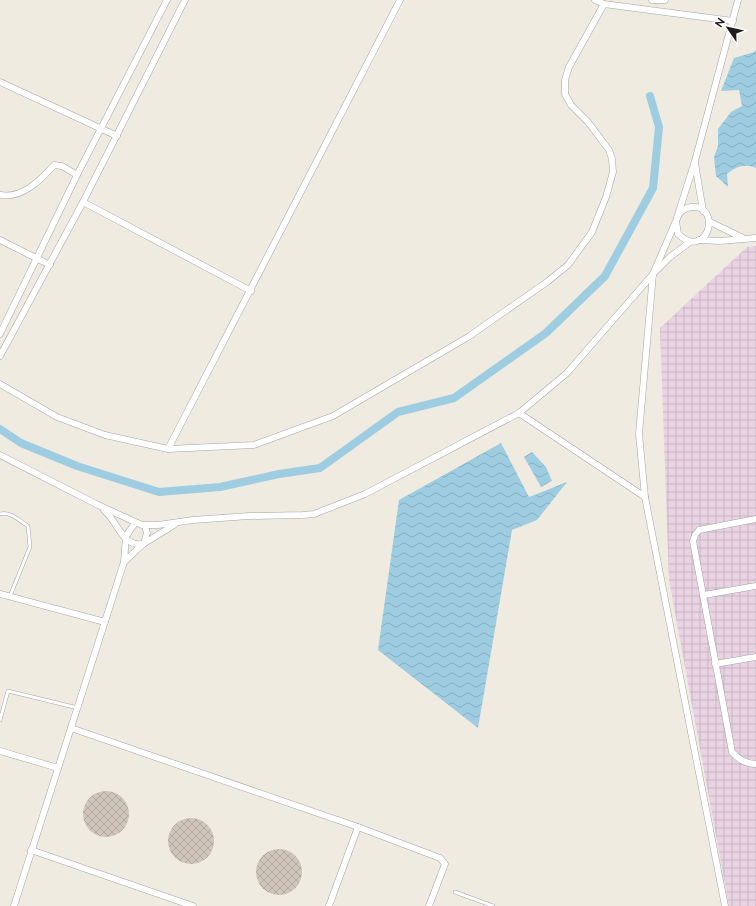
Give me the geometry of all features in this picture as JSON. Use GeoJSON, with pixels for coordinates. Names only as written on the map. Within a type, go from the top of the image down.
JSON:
{"type":"FeatureCollection","features":[{"type":"Feature","properties":{"kind":"street"},"geometry":{"type":"LineString","coordinates":[[0,334],[77,175],[167,0]]}},
{"type":"Feature","properties":{"kind":"street"},"geometry":{"type":"LineString","coordinates":[[0,356],[83,202],[185,0]]}},
{"type":"Feature","properties":{"kind":"street"},"geometry":{"type":"LineString","coordinates":[[168,449],[251,291],[400,0]]}},
{"type":"Feature","properties":{"kind":"street"},"geometry":{"type":"LineString","coordinates":[[595,0],[604,4],[733,20]]}},
{"type":"Feature","properties":{"kind":"street"},"geometry":{"type":"LineString","coordinates":[[652,0],[665,0]]}},
{"type":"Feature","properties":{"kind":"street"},"geometry":{"type":"LineString","coordinates":[[690,242],[678,234],[676,221],[695,161],[738,0]]}},
{"type":"Feature","properties":{"kind":"street"},"geometry":{"type":"LineString","coordinates":[[0,384],[57,417],[104,435],[168,449],[254,445],[333,416],[468,337],[547,282],[568,265],[592,232],[606,197],[613,172],[612,160],[604,142],[571,105],[565,94],[565,80],[569,67],[604,4]]}},
{"type":"Feature","properties":{"kind":"street"},"geometry":{"type":"LineString","coordinates":[[0,82],[117,136]]}},
{"type":"Feature","properties":{"kind":"street"},"geometry":{"type":"LineString","coordinates":[[695,161],[703,211],[710,222],[744,239]]}},
{"type":"Feature","properties":{"kind":"street"},"geometry":{"type":"LineString","coordinates":[[0,195],[4,196],[27,190],[44,176],[54,165],[62,166],[77,175]]}},
{"type":"Feature","properties":{"kind":"street"},"geometry":{"type":"LineString","coordinates":[[83,202],[251,291]]}},
{"type":"Feature","properties":{"kind":"street"},"geometry":{"type":"LineString","coordinates":[[703,211],[698,208],[687,208],[678,216],[653,274],[639,434],[645,497],[725,906]]}},
{"type":"Feature","properties":{"kind":"street"},"geometry":{"type":"LineString","coordinates":[[699,240],[706,236],[710,222]]}},
{"type":"Feature","properties":{"kind":"street"},"geometry":{"type":"LineString","coordinates":[[0,455],[98,505],[135,523],[145,526],[249,516],[314,514],[365,494],[518,413],[567,373],[653,274],[674,254],[690,242],[699,240],[720,241],[756,238]]}},
{"type":"Feature","properties":{"kind":"street"},"geometry":{"type":"LineString","coordinates":[[0,240],[50,265]]}},
{"type":"Feature","properties":{"kind":"street"},"geometry":{"type":"LineString","coordinates":[[518,413],[645,497]]}},
{"type":"Feature","properties":{"kind":"street"},"geometry":{"type":"LineString","coordinates":[[98,505],[114,521],[126,540],[134,544],[143,544]]}},
{"type":"Feature","properties":{"kind":"street"},"geometry":{"type":"LineString","coordinates":[[756,519],[699,530],[693,541],[732,752],[738,759],[750,764],[756,764]]}},
{"type":"Feature","properties":{"kind":"street"},"geometry":{"type":"LineString","coordinates":[[124,562],[143,544],[179,522]]}},
{"type":"Feature","properties":{"kind":"street"},"geometry":{"type":"LineString","coordinates":[[14,906],[124,562],[128,532],[135,523]]}},
{"type":"Feature","properties":{"kind":"street"},"geometry":{"type":"LineString","coordinates":[[143,544],[147,537],[145,526]]}},
{"type":"Feature","properties":{"kind":"street"},"geometry":{"type":"LineString","coordinates":[[704,595],[756,586]]}},
{"type":"Feature","properties":{"kind":"street"},"geometry":{"type":"LineString","coordinates":[[0,594],[105,622]]}},
{"type":"Feature","properties":{"kind":"street"},"geometry":{"type":"LineString","coordinates":[[715,664],[756,657]]}},
{"type":"Feature","properties":{"kind":"street"},"geometry":{"type":"LineString","coordinates":[[71,728],[358,827],[443,860],[445,864],[429,906]]}},
{"type":"Feature","properties":{"kind":"street"},"geometry":{"type":"LineString","coordinates":[[0,751],[58,768]]}},
{"type":"Feature","properties":{"kind":"street"},"geometry":{"type":"LineString","coordinates":[[329,906],[358,827]]}},
{"type":"Feature","properties":{"kind":"street"},"geometry":{"type":"LineString","coordinates":[[31,850],[193,906]]}},
{"type":"Feature","properties":{"kind":"lane"},"geometry":{"type":"LineString","coordinates":[[0,514],[4,513],[15,517],[24,523],[28,526],[31,536],[30,547],[10,596]]}},
{"type":"Feature","properties":{"kind":"lane"},"geometry":{"type":"LineString","coordinates":[[0,720],[8,691],[78,708]]}},
{"type":"Feature","properties":{"kind":"lane"},"geometry":{"type":"LineString","coordinates":[[454,892],[493,906]]}},
{"type":"Feature","properties":{"kind":"shaded area"},"geometry":{"type":"Polygon","coordinates":[[[756,246],[756,906],[729,906],[669,580],[660,328],[747,247],[756,246]]]}},
{"type":"Feature","properties":{"kind":"water"},"geometry":{"type":"Polygon","coordinates":[[[756,50],[756,168],[744,166],[727,174],[728,187],[716,176],[714,157],[718,146],[718,129],[731,112],[742,106],[739,90],[721,91],[734,58],[756,50]]]}},
{"type":"Feature","properties":{"kind":"water"},"geometry":{"type":"Polygon","coordinates":[[[501,443],[529,497],[567,482],[537,520],[512,530],[478,728],[378,650],[399,500],[501,443]]]}},
{"type":"Feature","properties":{"kind":"water"},"geometry":{"type":"Polygon","coordinates":[[[532,452],[546,467],[552,481],[541,487],[524,457],[532,452]]]}},
{"type":"Feature","properties":{"kind":"building"},"geometry":{"type":"Polygon","coordinates":[[[102,791],[110,791],[119,795],[125,801],[129,814],[125,827],[119,833],[110,837],[102,837],[93,833],[87,827],[83,818],[83,810],[87,801],[93,795],[102,791]]]}},
{"type":"Feature","properties":{"kind":"building"},"geometry":{"type":"Polygon","coordinates":[[[187,818],[195,818],[204,822],[210,828],[214,841],[210,854],[204,860],[195,864],[187,864],[178,860],[172,854],[168,845],[168,837],[172,828],[178,822],[187,818]]]}},
{"type":"Feature","properties":{"kind":"building"},"geometry":{"type":"Polygon","coordinates":[[[275,849],[283,849],[292,853],[298,859],[302,872],[298,885],[292,891],[283,895],[275,895],[266,891],[260,885],[256,876],[256,868],[260,859],[266,853],[275,849]]]}},
{"type":"Feature","properties":{"kind":"waterway"},"geometry":{"type":"LineString","coordinates":[[0,429],[21,443],[77,466],[159,492],[220,487],[279,474],[320,468],[398,412],[454,398],[546,333],[605,276],[653,188],[659,127],[650,96]]}}]}
